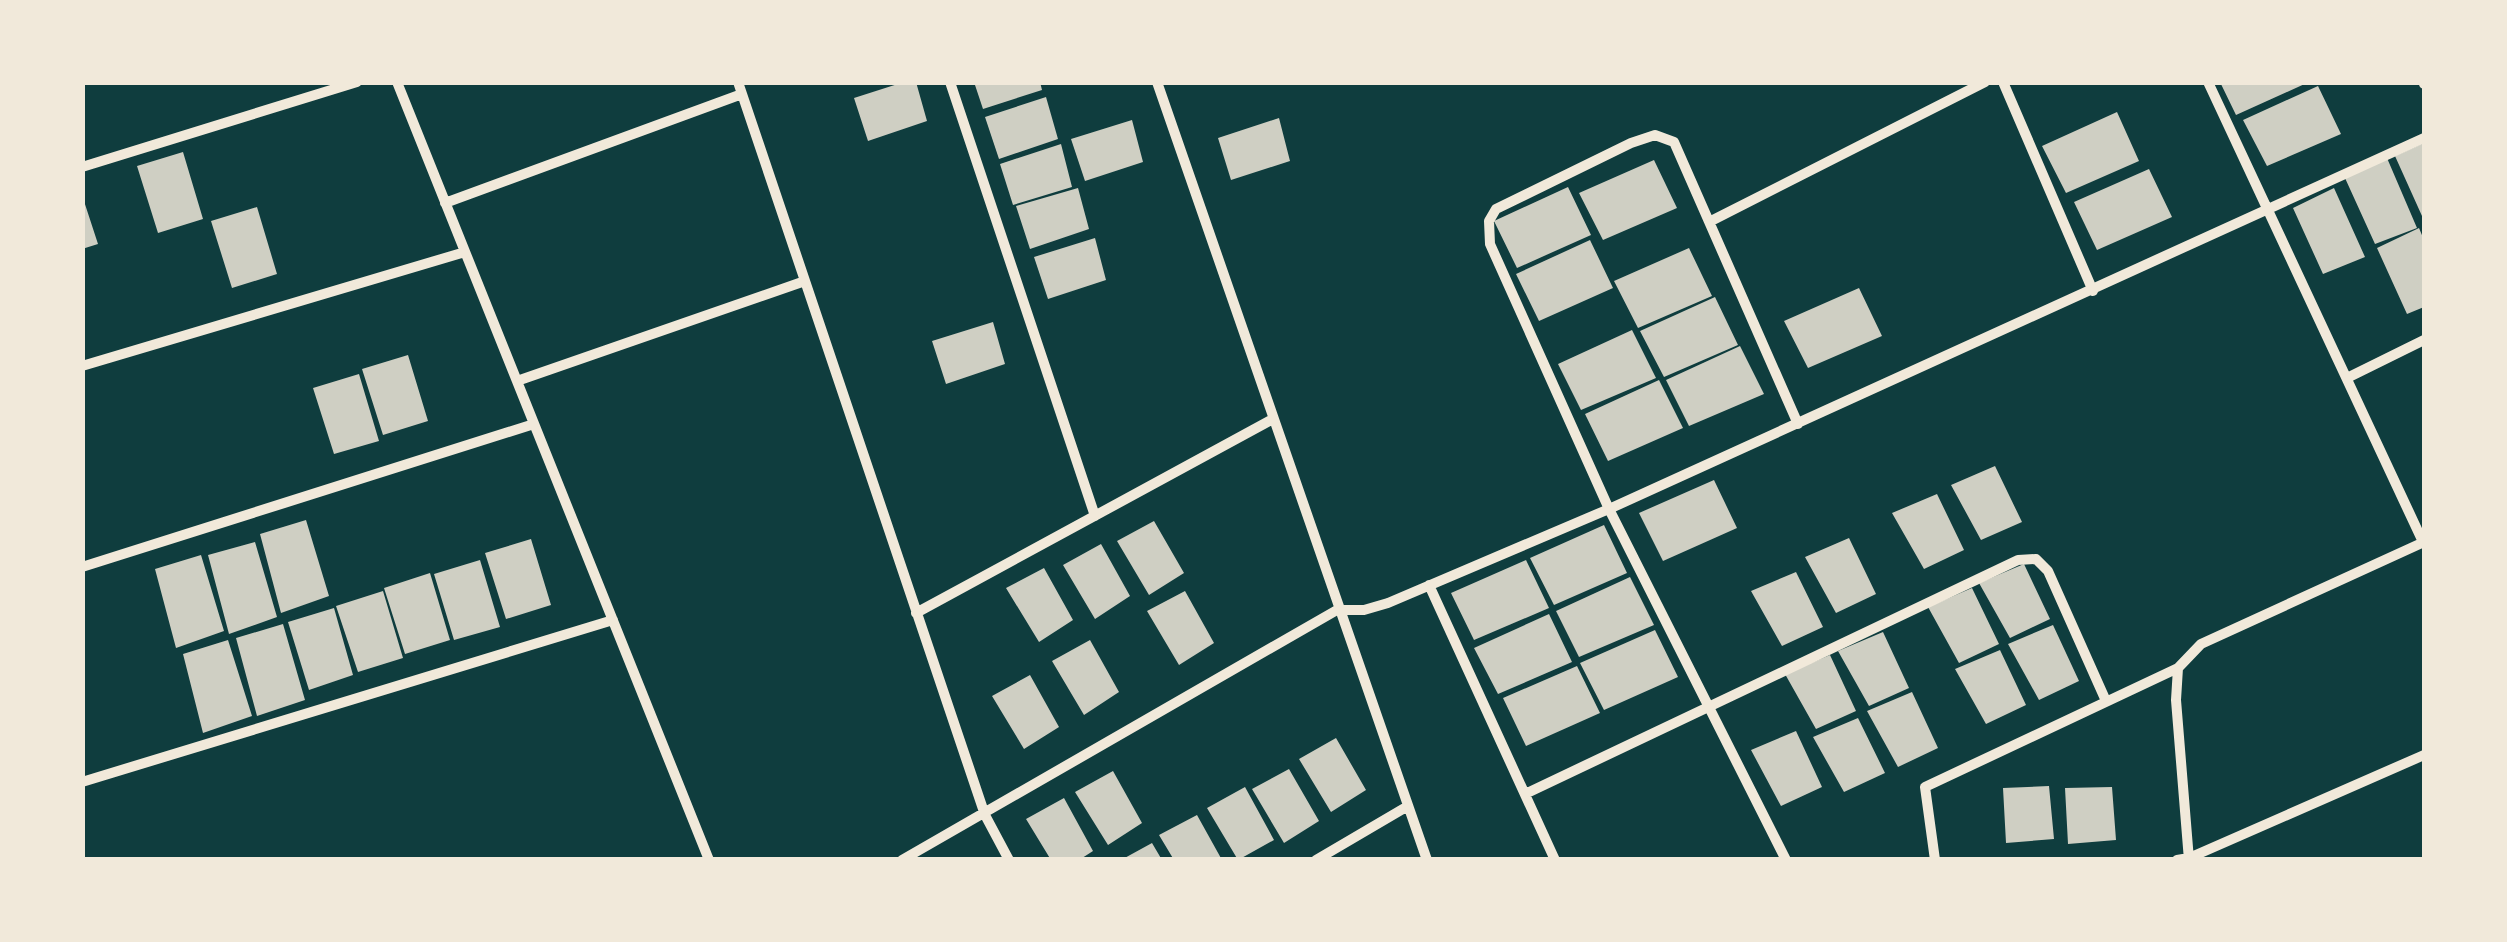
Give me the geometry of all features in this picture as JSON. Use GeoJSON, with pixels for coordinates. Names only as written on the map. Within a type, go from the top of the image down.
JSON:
{"type":"FeatureCollection","features":[{"type":"Feature","properties":{"kind":"street"},"geometry":{"type":"LineString","coordinates":[[82,167],[357,82]]}},
{"type":"Feature","properties":{"kind":"street"},"geometry":{"type":"LineString","coordinates":[[397,82],[709,860]]}},
{"type":"Feature","properties":{"kind":"street"},"geometry":{"type":"LineString","coordinates":[[950,82],[1095,516]]}},
{"type":"Feature","properties":{"kind":"street"},"geometry":{"type":"LineString","coordinates":[[1157,82],[1427,860]]}},
{"type":"Feature","properties":{"kind":"street"},"geometry":{"type":"LineString","coordinates":[[1710,222],[1986,82]]}},
{"type":"Feature","properties":{"kind":"street"},"geometry":{"type":"LineString","coordinates":[[2003,82],[2092,291]]}},
{"type":"Feature","properties":{"kind":"street"},"geometry":{"type":"LineString","coordinates":[[1935,860],[1925,786],[2178,668],[2201,644],[2424,542],[2208,82]]}},
{"type":"Feature","properties":{"kind":"street"},"geometry":{"type":"LineString","coordinates":[[445,202],[740,88],[985,816],[1009,860]]}},
{"type":"Feature","properties":{"kind":"street"},"geometry":{"type":"LineString","coordinates":[[1786,860],[1609,509],[1490,244],[1489,221],[1496,209],[1655,136],[1674,142],[1798,424]]}},
{"type":"Feature","properties":{"kind":"street"},"geometry":{"type":"LineString","coordinates":[[902,860],[985,816],[1338,610],[1364,610],[1609,509],[2424,138]]}},
{"type":"Feature","properties":{"kind":"street"},"geometry":{"type":"LineString","coordinates":[[82,366],[465,252]]}},
{"type":"Feature","properties":{"kind":"street"},"geometry":{"type":"LineString","coordinates":[[517,381],[805,281]]}},
{"type":"Feature","properties":{"kind":"street"},"geometry":{"type":"LineString","coordinates":[[2347,378],[2424,340]]}},
{"type":"Feature","properties":{"kind":"street"},"geometry":{"type":"LineString","coordinates":[[916,612],[1273,419]]}},
{"type":"Feature","properties":{"kind":"street"},"geometry":{"type":"LineString","coordinates":[[82,567],[534,424]]}},
{"type":"Feature","properties":{"kind":"street"},"geometry":{"type":"LineString","coordinates":[[1525,794],[2018,560],[2036,559],[2048,571],[2106,701]]}},
{"type":"Feature","properties":{"kind":"street"},"geometry":{"type":"LineString","coordinates":[[1429,585],[1555,860]]}},
{"type":"Feature","properties":{"kind":"street"},"geometry":{"type":"LineString","coordinates":[[82,782],[612,620]]}},
{"type":"Feature","properties":{"kind":"street"},"geometry":{"type":"LineString","coordinates":[[2178,668],[2176,700],[2185,859],[2424,756]]}},
{"type":"Feature","properties":{"kind":"street"},"geometry":{"type":"LineString","coordinates":[[1316,860],[1408,806]]}},
{"type":"Feature","properties":{"kind":"building"},"geometry":{"type":"Polygon","coordinates":[[[916,82],[927,121],[868,141],[854,98],[916,82]]]}},
{"type":"Feature","properties":{"kind":"building"},"geometry":{"type":"Polygon","coordinates":[[[974,82],[1040,82],[1042,90],[983,109],[974,82]]]}},
{"type":"Feature","properties":{"kind":"building"},"geometry":{"type":"Polygon","coordinates":[[[2220,82],[2309,82],[2236,115],[2220,82]]]}},
{"type":"Feature","properties":{"kind":"building"},"geometry":{"type":"Polygon","coordinates":[[[2318,86],[2341,134],[2267,166],[2243,120],[2318,86]]]}},
{"type":"Feature","properties":{"kind":"building"},"geometry":{"type":"Polygon","coordinates":[[[1046,97],[1058,139],[999,159],[985,117],[1046,97]]]}},
{"type":"Feature","properties":{"kind":"building"},"geometry":{"type":"Polygon","coordinates":[[[2117,112],[2139,161],[2066,193],[2042,146],[2117,112]]]}},
{"type":"Feature","properties":{"kind":"building"},"geometry":{"type":"Polygon","coordinates":[[[1279,118],[1290,161],[1231,180],[1218,138],[1279,118]]]}},
{"type":"Feature","properties":{"kind":"building"},"geometry":{"type":"Polygon","coordinates":[[[1132,120],[1143,162],[1085,181],[1071,139],[1132,120]]]}},
{"type":"Feature","properties":{"kind":"building"},"geometry":{"type":"Polygon","coordinates":[[[2424,143],[2424,215],[2422,216],[2395,156],[2424,143]]]}},
{"type":"Feature","properties":{"kind":"building"},"geometry":{"type":"Polygon","coordinates":[[[1061,144],[1072,187],[1013,205],[1000,164],[1061,144]]]}},
{"type":"Feature","properties":{"kind":"building"},"geometry":{"type":"Polygon","coordinates":[[[183,152],[203,219],[158,233],[137,166],[183,152]]]}},
{"type":"Feature","properties":{"kind":"building"},"geometry":{"type":"Polygon","coordinates":[[[2387,158],[2417,228],[2375,244],[2345,178],[2387,158]]]}},
{"type":"Feature","properties":{"kind":"building"},"geometry":{"type":"Polygon","coordinates":[[[1654,160],[1677,208],[1603,240],[1579,193],[1654,160]]]}},
{"type":"Feature","properties":{"kind":"building"},"geometry":{"type":"Polygon","coordinates":[[[2149,169],[2172,217],[2097,250],[2074,202],[2149,169]]]}},
{"type":"Feature","properties":{"kind":"building"},"geometry":{"type":"Polygon","coordinates":[[[1568,187],[1591,235],[1517,268],[1494,221],[1568,187]]]}},
{"type":"Feature","properties":{"kind":"building"},"geometry":{"type":"Polygon","coordinates":[[[1078,188],[1089,229],[1030,249],[1016,206],[1078,188]]]}},
{"type":"Feature","properties":{"kind":"building"},"geometry":{"type":"Polygon","coordinates":[[[2334,188],[2365,257],[2323,274],[2293,208],[2334,188]]]}},
{"type":"Feature","properties":{"kind":"building"},"geometry":{"type":"Polygon","coordinates":[[[82,195],[98,244],[82,249],[82,195]]]}},
{"type":"Feature","properties":{"kind":"building"},"geometry":{"type":"Polygon","coordinates":[[[257,207],[277,274],[232,288],[211,221],[257,207]]]}},
{"type":"Feature","properties":{"kind":"building"},"geometry":{"type":"Polygon","coordinates":[[[2419,228],[2424,240],[2424,307],[2407,314],[2377,248],[2419,228]]]}},
{"type":"Feature","properties":{"kind":"building"},"geometry":{"type":"Polygon","coordinates":[[[1095,238],[1106,280],[1048,299],[1034,257],[1095,238]]]}},
{"type":"Feature","properties":{"kind":"building"},"geometry":{"type":"Polygon","coordinates":[[[1590,240],[1613,288],[1539,321],[1516,274],[1590,240]]]}},
{"type":"Feature","properties":{"kind":"building"},"geometry":{"type":"Polygon","coordinates":[[[1689,248],[1712,296],[1638,328],[1614,281],[1689,248]]]}},
{"type":"Feature","properties":{"kind":"building"},"geometry":{"type":"Polygon","coordinates":[[[1859,288],[1882,336],[1808,368],[1784,321],[1859,288]]]}},
{"type":"Feature","properties":{"kind":"building"},"geometry":{"type":"Polygon","coordinates":[[[1715,297],[1738,345],[1664,377],[1640,331],[1715,297]]]}},
{"type":"Feature","properties":{"kind":"building"},"geometry":{"type":"Polygon","coordinates":[[[993,322],[1005,364],[946,384],[932,341],[993,322]]]}},
{"type":"Feature","properties":{"kind":"building"},"geometry":{"type":"Polygon","coordinates":[[[1632,330],[1656,378],[1581,410],[1558,364],[1632,330]]]}},
{"type":"Feature","properties":{"kind":"building"},"geometry":{"type":"Polygon","coordinates":[[[1740,346],[1764,394],[1689,426],[1666,380],[1740,346]]]}},
{"type":"Feature","properties":{"kind":"building"},"geometry":{"type":"Polygon","coordinates":[[[408,355],[428,421],[383,435],[362,369],[408,355]]]}},
{"type":"Feature","properties":{"kind":"building"},"geometry":{"type":"Polygon","coordinates":[[[359,374],[379,441],[334,454],[313,388],[359,374]]]}},
{"type":"Feature","properties":{"kind":"building"},"geometry":{"type":"Polygon","coordinates":[[[1659,380],[1683,428],[1608,461],[1585,414],[1659,380]]]}},
{"type":"Feature","properties":{"kind":"building"},"geometry":{"type":"Polygon","coordinates":[[[1995,466],[2022,522],[1981,540],[1951,485],[1995,466]]]}},
{"type":"Feature","properties":{"kind":"building"},"geometry":{"type":"Polygon","coordinates":[[[1714,480],[1737,528],[1663,561],[1639,513],[1714,480]]]}},
{"type":"Feature","properties":{"kind":"building"},"geometry":{"type":"Polygon","coordinates":[[[1937,494],[1964,550],[1924,569],[1892,513],[1937,494]]]}},
{"type":"Feature","properties":{"kind":"building"},"geometry":{"type":"Polygon","coordinates":[[[306,520],[329,596],[281,613],[260,534],[306,520]]]}},
{"type":"Feature","properties":{"kind":"building"},"geometry":{"type":"Polygon","coordinates":[[[1154,521],[1184,573],[1149,595],[1117,541],[1154,521]]]}},
{"type":"Feature","properties":{"kind":"building"},"geometry":{"type":"Polygon","coordinates":[[[1604,525],[1627,573],[1554,605],[1530,558],[1604,525]]]}},
{"type":"Feature","properties":{"kind":"building"},"geometry":{"type":"Polygon","coordinates":[[[1849,538],[1876,594],[1836,613],[1805,557],[1849,538]]]}},
{"type":"Feature","properties":{"kind":"building"},"geometry":{"type":"Polygon","coordinates":[[[531,539],[551,605],[506,619],[485,553],[531,539]]]}},
{"type":"Feature","properties":{"kind":"building"},"geometry":{"type":"Polygon","coordinates":[[[255,542],[277,617],[229,634],[208,555],[255,542]]]}},
{"type":"Feature","properties":{"kind":"building"},"geometry":{"type":"Polygon","coordinates":[[[1101,544],[1130,596],[1095,619],[1063,565],[1101,544]]]}},
{"type":"Feature","properties":{"kind":"building"},"geometry":{"type":"Polygon","coordinates":[[[201,555],[224,631],[176,648],[155,569],[201,555]]]}},
{"type":"Feature","properties":{"kind":"building"},"geometry":{"type":"Polygon","coordinates":[[[480,560],[500,627],[454,640],[434,574],[480,560]]]}},
{"type":"Feature","properties":{"kind":"building"},"geometry":{"type":"Polygon","coordinates":[[[1526,560],[1549,608],[1474,640],[1451,593],[1526,560]]]}},
{"type":"Feature","properties":{"kind":"building"},"geometry":{"type":"Polygon","coordinates":[[[2024,564],[2050,619],[2010,638],[1979,583],[2024,564]]]}},
{"type":"Feature","properties":{"kind":"building"},"geometry":{"type":"Polygon","coordinates":[[[1044,568],[1073,620],[1039,642],[1006,588],[1044,568]]]}},
{"type":"Feature","properties":{"kind":"building"},"geometry":{"type":"Polygon","coordinates":[[[1796,572],[1823,627],[1782,646],[1751,591],[1796,572]]]}},
{"type":"Feature","properties":{"kind":"building"},"geometry":{"type":"Polygon","coordinates":[[[430,573],[450,640],[405,654],[384,588],[430,573]]]}},
{"type":"Feature","properties":{"kind":"building"},"geometry":{"type":"Polygon","coordinates":[[[1630,577],[1654,625],[1579,657],[1556,611],[1630,577]]]}},
{"type":"Feature","properties":{"kind":"building"},"geometry":{"type":"Polygon","coordinates":[[[1972,588],[1999,644],[1959,663],[1928,607],[1972,588]]]}},
{"type":"Feature","properties":{"kind":"building"},"geometry":{"type":"Polygon","coordinates":[[[383,591],[403,658],[358,672],[336,606],[383,591]]]}},
{"type":"Feature","properties":{"kind":"building"},"geometry":{"type":"Polygon","coordinates":[[[1185,591],[1214,643],[1179,665],[1147,611],[1185,591]]]}},
{"type":"Feature","properties":{"kind":"building"},"geometry":{"type":"Polygon","coordinates":[[[334,608],[353,675],[309,690],[288,622],[334,608]]]}},
{"type":"Feature","properties":{"kind":"building"},"geometry":{"type":"Polygon","coordinates":[[[1549,614],[1572,662],[1498,694],[1474,648],[1549,614]]]}},
{"type":"Feature","properties":{"kind":"building"},"geometry":{"type":"Polygon","coordinates":[[[283,624],[305,700],[257,716],[236,638],[283,624]]]}},
{"type":"Feature","properties":{"kind":"building"},"geometry":{"type":"Polygon","coordinates":[[[2053,625],[2079,681],[2039,700],[2008,644],[2053,625]]]}},
{"type":"Feature","properties":{"kind":"building"},"geometry":{"type":"Polygon","coordinates":[[[1655,630],[1678,677],[1604,710],[1580,663],[1655,630]]]}},
{"type":"Feature","properties":{"kind":"building"},"geometry":{"type":"Polygon","coordinates":[[[1883,632],[1909,688],[1869,706],[1838,651],[1883,632]]]}},
{"type":"Feature","properties":{"kind":"building"},"geometry":{"type":"Polygon","coordinates":[[[228,640],[252,716],[203,733],[183,654],[228,640]]]}},
{"type":"Feature","properties":{"kind":"building"},"geometry":{"type":"Polygon","coordinates":[[[1090,640],[1119,692],[1084,715],[1052,661],[1090,640]]]}},
{"type":"Feature","properties":{"kind":"building"},"geometry":{"type":"Polygon","coordinates":[[[2000,650],[2026,705],[1986,724],[1955,669],[2000,650]]]}},
{"type":"Feature","properties":{"kind":"building"},"geometry":{"type":"Polygon","coordinates":[[[1830,655],[1856,711],[1816,729],[1785,674],[1830,655]]]}},
{"type":"Feature","properties":{"kind":"building"},"geometry":{"type":"Polygon","coordinates":[[[1577,666],[1600,713],[1526,746],[1503,698],[1577,666]]]}},
{"type":"Feature","properties":{"kind":"building"},"geometry":{"type":"Polygon","coordinates":[[[1030,675],[1059,727],[1024,749],[992,696],[1030,675]]]}},
{"type":"Feature","properties":{"kind":"building"},"geometry":{"type":"Polygon","coordinates":[[[1912,692],[1938,748],[1898,767],[1867,711],[1912,692]]]}},
{"type":"Feature","properties":{"kind":"building"},"geometry":{"type":"Polygon","coordinates":[[[1858,718],[1885,773],[1844,792],[1813,737],[1858,718]]]}},
{"type":"Feature","properties":{"kind":"building"},"geometry":{"type":"Polygon","coordinates":[[[1796,731],[1822,787],[1781,806],[1751,750],[1796,731]]]}},
{"type":"Feature","properties":{"kind":"building"},"geometry":{"type":"Polygon","coordinates":[[[1336,738],[1366,790],[1331,812],[1299,759],[1336,738]]]}},
{"type":"Feature","properties":{"kind":"building"},"geometry":{"type":"Polygon","coordinates":[[[1289,769],[1319,821],[1284,843],[1252,789],[1289,769]]]}},
{"type":"Feature","properties":{"kind":"building"},"geometry":{"type":"Polygon","coordinates":[[[1113,771],[1142,823],[1108,845],[1075,792],[1113,771]]]}},
{"type":"Feature","properties":{"kind":"building"},"geometry":{"type":"Polygon","coordinates":[[[2049,786],[2054,839],[2006,843],[2003,788],[2049,786]]]}},
{"type":"Feature","properties":{"kind":"building"},"geometry":{"type":"Polygon","coordinates":[[[1245,787],[1274,840],[1238,860],[1207,808],[1245,787]]]}},
{"type":"Feature","properties":{"kind":"building"},"geometry":{"type":"Polygon","coordinates":[[[2112,787],[2116,840],[2068,844],[2065,788],[2112,787]]]}},
{"type":"Feature","properties":{"kind":"building"},"geometry":{"type":"Polygon","coordinates":[[[1064,798],[1093,851],[1079,860],[1051,860],[1026,819],[1064,798]]]}},
{"type":"Feature","properties":{"kind":"building"},"geometry":{"type":"Polygon","coordinates":[[[1197,815],[1222,860],[1174,860],[1159,835],[1197,815]]]}},
{"type":"Feature","properties":{"kind":"building"},"geometry":{"type":"Polygon","coordinates":[[[1152,843],[1162,860],[1121,860],[1152,843]]]}}]}
